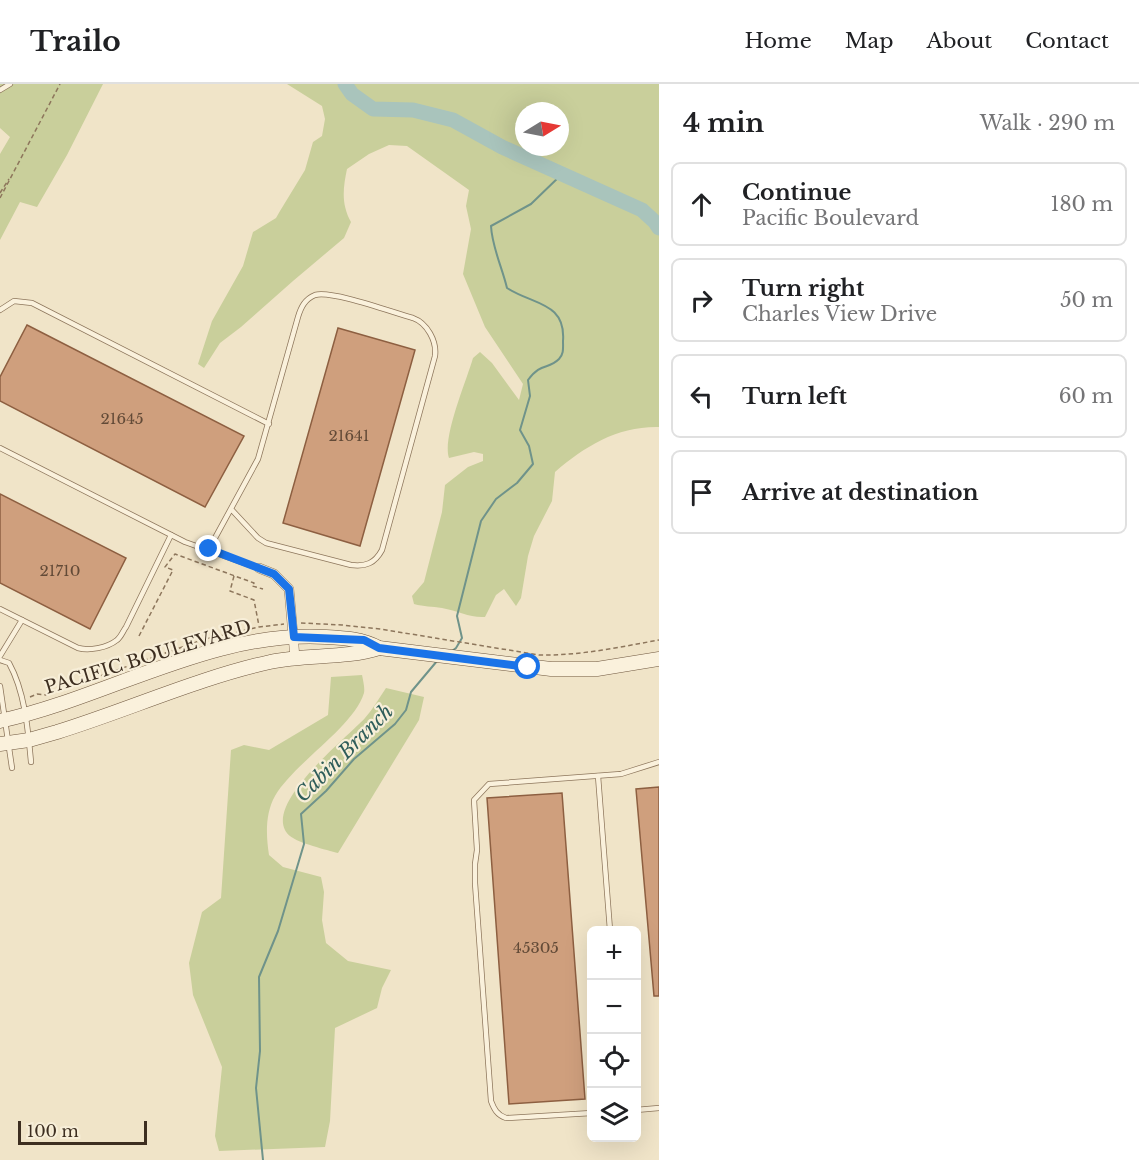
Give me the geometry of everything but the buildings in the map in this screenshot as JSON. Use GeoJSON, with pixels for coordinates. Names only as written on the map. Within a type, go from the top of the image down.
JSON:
{"type":"FeatureCollection","features":[{"type":"Feature","properties":{"kind":"main road","name":"PACIFIC BOULEVARD"},"geometry":{"type":"LineString","coordinates":[[3,720],[226,648],[257,641],[294,637],[364,640],[379,648],[528,667],[597,669],[659,659]]}},
{"type":"Feature","properties":{"kind":"main road","name":"PACIFIC BOULEVARD"},"geometry":{"type":"LineString","coordinates":[[4,743],[29,740],[90,722],[240,669],[296,658],[365,652],[379,648]]}},
{"type":"Feature","properties":{"kind":"street"},"geometry":{"type":"LineString","coordinates":[[259,568],[274,574],[289,589],[296,658]]}},
{"type":"Feature","properties":{"kind":"lane"},"geometry":{"type":"LineString","coordinates":[[0,90],[10,84]]}},
{"type":"Feature","properties":{"kind":"lane"},"geometry":{"type":"LineString","coordinates":[[209,549],[258,459],[305,302],[314,296],[330,295],[413,318],[424,325],[435,345],[435,356],[382,550],[374,561],[359,566],[351,565],[266,543],[258,538],[231,510]]}},
{"type":"Feature","properties":{"kind":"lane"},"geometry":{"type":"LineString","coordinates":[[0,310],[14,301],[32,303],[269,424]]}},
{"type":"Feature","properties":{"kind":"lane"},"geometry":{"type":"LineString","coordinates":[[0,448],[171,535],[259,568]]}},
{"type":"Feature","properties":{"kind":"lane"},"geometry":{"type":"LineString","coordinates":[[0,609],[72,646],[85,650],[117,640],[126,627],[171,535]]}},
{"type":"Feature","properties":{"kind":"lane"},"geometry":{"type":"LineString","coordinates":[[22,620],[0,659],[12,667],[25,714],[31,762]]}},
{"type":"Feature","properties":{"kind":"lane"},"geometry":{"type":"LineString","coordinates":[[0,686],[4,743],[12,768]]}},
{"type":"Feature","properties":{"kind":"lane"},"geometry":{"type":"LineString","coordinates":[[587,1113],[506,1118],[500,1116],[491,1101],[474,864],[477,850],[474,800],[489,784],[621,774],[659,762]]}},
{"type":"Feature","properties":{"kind":"lane"},"geometry":{"type":"LineString","coordinates":[[598,776],[610,926]]}},
{"type":"Feature","properties":{"kind":"lane"},"geometry":{"type":"LineString","coordinates":[[641,1110],[659,1108]]}},
{"type":"Feature","properties":{"kind":"path"},"geometry":{"type":"LineString","coordinates":[[0,198],[60,84]]}},
{"type":"Feature","properties":{"kind":"path"},"geometry":{"type":"LineString","coordinates":[[0,193],[13,173]]}},
{"type":"Feature","properties":{"kind":"path"},"geometry":{"type":"LineString","coordinates":[[139,636],[173,570],[165,567],[175,554],[234,575],[254,583],[252,586],[263,589]]}},
{"type":"Feature","properties":{"kind":"path"},"geometry":{"type":"LineString","coordinates":[[234,575],[230,591],[254,600],[259,627]]}},
{"type":"Feature","properties":{"kind":"path"},"geometry":{"type":"LineString","coordinates":[[429,638],[539,655],[564,655],[659,640]]}},
{"type":"Feature","properties":{"kind":"green space"},"geometry":{"type":"Polygon","coordinates":[[[0,84],[103,84],[67,155],[37,207],[20,202],[0,240],[0,154],[10,137],[0,128],[0,84]]]}},
{"type":"Feature","properties":{"kind":"green space"},"geometry":{"type":"Polygon","coordinates":[[[287,84],[659,84],[659,427],[630,430],[603,439],[578,454],[555,472],[552,501],[534,536],[521,598],[516,606],[504,589],[496,595],[485,617],[414,604],[412,596],[424,582],[442,512],[445,485],[468,467],[483,461],[483,454],[474,452],[449,458],[448,449],[452,424],[473,358],[480,352],[492,363],[519,400],[523,384],[485,327],[463,274],[471,229],[466,206],[469,190],[407,146],[389,145],[369,154],[347,169],[344,196],[351,222],[344,238],[220,343],[204,368],[198,364],[212,321],[243,266],[253,232],[276,218],[305,170],[313,142],[322,136],[325,119],[322,106],[287,84]]]}},
{"type":"Feature","properties":{"kind":"green space"},"geometry":{"type":"Polygon","coordinates":[[[362,675],[364,693],[358,706],[336,732],[295,771],[275,796],[268,817],[268,847],[269,855],[283,867],[321,877],[324,892],[322,920],[326,943],[348,961],[391,970],[382,988],[377,1008],[335,1028],[330,1121],[325,1147],[219,1151],[215,1136],[222,1067],[193,995],[189,963],[202,912],[221,898],[231,750],[244,745],[269,750],[328,715],[331,677],[362,675]]]}},
{"type":"Feature","properties":{"kind":"green space"},"geometry":{"type":"Polygon","coordinates":[[[386,688],[424,697],[419,720],[338,853],[294,839],[283,824],[285,808],[295,791],[325,756],[365,718],[386,688]]]}},
{"type":"Feature","properties":{"kind":"waterway"},"geometry":{"type":"LineString","coordinates":[[345,84],[352,94],[373,109],[413,110],[453,120],[502,147],[642,210],[659,228]]}},
{"type":"Feature","properties":{"kind":"waterway","name":"Cabin Branch"},"geometry":{"type":"LineString","coordinates":[[452,651],[462,638],[457,616],[481,521],[496,499],[517,483],[533,464],[529,446],[520,430],[530,396],[528,380],[541,368],[555,362],[561,357],[563,351],[563,328],[553,312],[546,306],[507,288],[495,249],[491,226],[531,204],[562,174]]}},
{"type":"Feature","properties":{"kind":"waterway","name":"Cabin Branch"},"geometry":{"type":"LineString","coordinates":[[263,1160],[256,1088],[260,1051],[259,977],[278,931],[304,844],[301,814],[326,791],[354,759],[395,724],[406,710],[411,692],[437,661]]}},
{"type":"Feature","properties":{"kind":"route"},"geometry":{"type":"LineString","coordinates":[[209,549],[274,574],[282,580],[289,589],[294,637],[364,640],[379,648],[528,667]]}}]}
